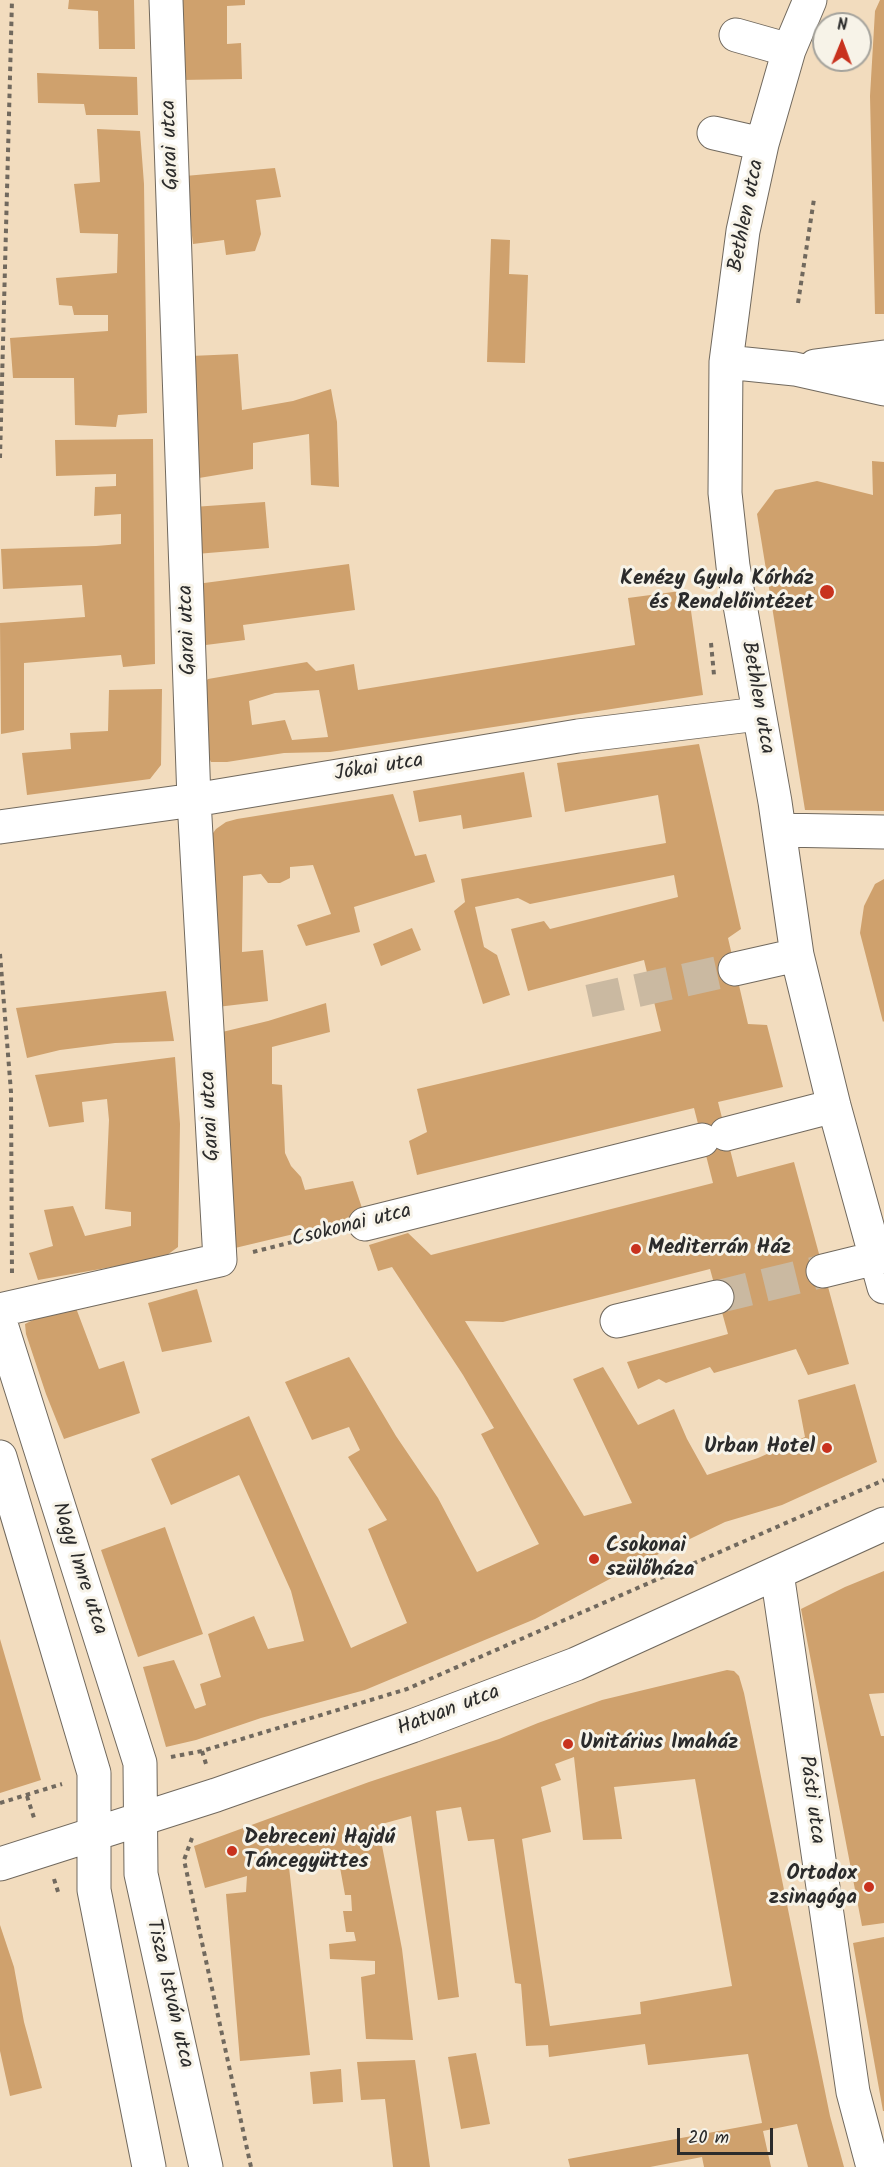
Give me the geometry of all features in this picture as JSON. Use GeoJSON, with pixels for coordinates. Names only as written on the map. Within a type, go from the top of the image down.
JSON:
{"type":"FeatureCollection","features":[{"type":"Feature","properties":{"kind":"street","name":"Garai utca"},"geometry":{"type":"LineString","coordinates":[[166,0],[194,800],[220,1260]]}},
{"type":"Feature","properties":{"kind":"street","name":"Bethlen utca"},"geometry":{"type":"LineString","coordinates":[[810,0],[789,50],[762,144],[743,231],[726,362],[725,493],[733,566],[779,830],[797,955],[834,1106],[881,1267]]}},
{"type":"Feature","properties":{"kind":"street"},"geometry":{"type":"LineString","coordinates":[[736,35],[789,50]]}},
{"type":"Feature","properties":{"kind":"street"},"geometry":{"type":"LineString","coordinates":[[714,133],[762,144]]}},
{"type":"Feature","properties":{"kind":"street"},"geometry":{"type":"LineString","coordinates":[[795,369],[884,357]]}},
{"type":"Feature","properties":{"kind":"street"},"geometry":{"type":"LineString","coordinates":[[726,362],[795,369],[884,389]]}},
{"type":"Feature","properties":{"kind":"street","name":"Jókai utca"},"geometry":{"type":"LineString","coordinates":[[0,827],[194,800],[578,736],[758,714]]}},
{"type":"Feature","properties":{"kind":"street"},"geometry":{"type":"LineString","coordinates":[[779,830],[884,832]]}},
{"type":"Feature","properties":{"kind":"street"},"geometry":{"type":"LineString","coordinates":[[735,969],[797,955]]}},
{"type":"Feature","properties":{"kind":"street","name":"Csokonai utca"},"geometry":{"type":"LineString","coordinates":[[365,1224],[834,1106]]}},
{"type":"Feature","properties":{"kind":"street"},"geometry":{"type":"LineString","coordinates":[[0,1310],[220,1260]]}},
{"type":"Feature","properties":{"kind":"street"},"geometry":{"type":"LineString","coordinates":[[823,1271],[881,1267]]}},
{"type":"Feature","properties":{"kind":"street"},"geometry":{"type":"LineString","coordinates":[[617,1321],[717,1297]]}},
{"type":"Feature","properties":{"kind":"street","name":"Nagy Imre utca"},"geometry":{"type":"LineString","coordinates":[[0,1322],[140,1763],[141,1819]]}},
{"type":"Feature","properties":{"kind":"street","name":"Nagy Imre utca"},"geometry":{"type":"LineString","coordinates":[[0,1457],[94,1773],[94,1834]]}},
{"type":"Feature","properties":{"kind":"street","name":"Hatvan utca"},"geometry":{"type":"LineString","coordinates":[[0,1864],[216,1795],[412,1726],[565,1668],[884,1524]]}},
{"type":"Feature","properties":{"kind":"street","name":"Pásti utca"},"geometry":{"type":"LineString","coordinates":[[777,1573],[853,2092],[873,2167]]}},
{"type":"Feature","properties":{"kind":"street","name":"Tisza István utca"},"geometry":{"type":"LineString","coordinates":[[141,1819],[141,1874],[206,2167]]}},
{"type":"Feature","properties":{"kind":"street"},"geometry":{"type":"LineString","coordinates":[[94,1834],[94,1890],[149,2167]]}},
{"type":"Feature","properties":{"kind":"path"},"geometry":{"type":"LineString","coordinates":[[0,458],[12,0]]}},
{"type":"Feature","properties":{"kind":"path"},"geometry":{"type":"LineString","coordinates":[[798,303],[814,199]]}},
{"type":"Feature","properties":{"kind":"path","name":"Csokonai utca"},"geometry":{"type":"LineString","coordinates":[[220,1260],[365,1224]]}},
{"type":"Feature","properties":{"kind":"path"},"geometry":{"type":"LineString","coordinates":[[202,1751],[407,1689],[884,1480]]}},
{"type":"Feature","properties":{"kind":"path"},"geometry":{"type":"LineString","coordinates":[[0,1803],[27,1796]]}},
{"type":"Feature","properties":{"kind":"path"},"geometry":{"type":"LineString","coordinates":[[184,1860],[251,2167]]}},
{"type":"Feature","properties":{"kind":"building"},"geometry":{"type":"Polygon","coordinates":[[[69,0],[134,0],[135,49],[99,49],[98,11],[68,9],[69,0]]]}},
{"type":"Feature","properties":{"kind":"building"},"geometry":{"type":"Polygon","coordinates":[[[179,0],[245,0],[245,5],[227,6],[227,44],[241,43],[242,79],[180,80],[179,0]]]}},
{"type":"Feature","properties":{"kind":"building"},"geometry":{"type":"Polygon","coordinates":[[[880,0],[884,0],[884,314],[875,314],[870,96],[875,11],[880,0]]]}},
{"type":"Feature","properties":{"kind":"building"},"geometry":{"type":"Polygon","coordinates":[[[37,73],[137,77],[138,115],[86,115],[84,104],[38,103],[37,73]]]}},
{"type":"Feature","properties":{"kind":"building"},"geometry":{"type":"Polygon","coordinates":[[[97,129],[140,131],[144,184],[147,413],[118,415],[116,427],[75,425],[74,378],[13,378],[10,338],[108,331],[108,315],[74,315],[72,306],[59,305],[56,278],[117,273],[118,234],[80,233],[74,184],[100,182],[97,129]]]}},
{"type":"Feature","properties":{"kind":"building"},"geometry":{"type":"Polygon","coordinates":[[[275,168],[281,197],[256,200],[261,234],[255,251],[226,255],[224,240],[193,244],[185,176],[275,168]]]}},
{"type":"Feature","properties":{"kind":"building"},"geometry":{"type":"Polygon","coordinates":[[[491,239],[510,240],[509,274],[528,275],[525,363],[487,362],[491,239]]]}},
{"type":"Feature","properties":{"kind":"building"},"geometry":{"type":"Polygon","coordinates":[[[238,354],[242,410],[293,401],[331,389],[337,422],[339,487],[311,485],[309,434],[253,443],[253,469],[199,478],[190,356],[238,354]]]}},
{"type":"Feature","properties":{"kind":"building"},"geometry":{"type":"Polygon","coordinates":[[[153,439],[155,664],[123,667],[121,655],[24,663],[24,730],[1,734],[0,623],[85,617],[82,585],[3,589],[1,549],[121,544],[121,514],[94,516],[95,487],[116,486],[116,474],[56,476],[55,440],[153,439]]]}},
{"type":"Feature","properties":{"kind":"building","name":"Kenézy Gyula Kórház és Rendelőintézet"},"geometry":{"type":"Polygon","coordinates":[[[872,461],[884,462],[884,811],[805,810],[757,514],[775,490],[817,481],[873,495],[872,461]]]}},
{"type":"Feature","properties":{"kind":"building"},"geometry":{"type":"Polygon","coordinates":[[[265,502],[269,548],[196,554],[193,507],[265,502]]]}},
{"type":"Feature","properties":{"kind":"building"},"geometry":{"type":"Polygon","coordinates":[[[349,564],[355,610],[243,625],[245,640],[198,646],[189,585],[349,564]]]}},
{"type":"Feature","properties":{"kind":"building"},"geometry":{"type":"Polygon","coordinates":[[[688,590],[703,695],[330,752],[284,753],[227,762],[211,762],[203,746],[200,688],[208,679],[307,662],[316,671],[354,664],[358,690],[635,645],[628,598],[688,590]],[[319,690],[275,693],[249,701],[252,725],[285,720],[292,740],[328,737],[319,690]]]}},
{"type":"Feature","properties":{"kind":"building"},"geometry":{"type":"Polygon","coordinates":[[[162,689],[161,765],[150,779],[27,795],[22,753],[71,749],[70,733],[108,731],[109,690],[162,689]]]}},
{"type":"Feature","properties":{"kind":"building"},"geometry":{"type":"Polygon","coordinates":[[[699,744],[741,929],[728,938],[748,1024],[767,1025],[783,1087],[718,1102],[737,1177],[794,1162],[849,1364],[808,1375],[796,1349],[714,1373],[710,1367],[666,1383],[659,1379],[638,1389],[627,1362],[728,1334],[710,1269],[503,1322],[465,1321],[584,1516],[632,1503],[573,1379],[603,1367],[638,1425],[674,1409],[707,1475],[758,1458],[805,1437],[798,1400],[855,1384],[877,1462],[782,1505],[725,1522],[634,1566],[535,1619],[365,1690],[166,1747],[143,1667],[174,1660],[195,1709],[206,1705],[200,1684],[221,1677],[208,1634],[254,1616],[268,1649],[304,1641],[291,1591],[239,1475],[171,1505],[151,1459],[249,1416],[351,1648],[407,1623],[368,1529],[387,1520],[348,1457],[360,1450],[349,1427],[312,1440],[285,1382],[349,1357],[396,1436],[438,1498],[477,1572],[539,1544],[481,1434],[494,1428],[463,1375],[392,1267],[378,1271],[369,1245],[408,1233],[431,1255],[713,1183],[694,1108],[417,1175],[409,1141],[427,1132],[417,1089],[661,1031],[644,960],[528,991],[511,929],[544,921],[550,929],[678,897],[674,875],[530,904],[518,898],[475,907],[484,947],[497,955],[510,995],[483,1004],[454,911],[465,902],[461,879],[666,843],[658,795],[565,812],[557,763],[699,744]]]}},
{"type":"Feature","properties":{"kind":"building"},"geometry":{"type":"Polygon","coordinates":[[[524,772],[532,817],[463,829],[461,815],[419,822],[413,791],[524,772]]]}},
{"type":"Feature","properties":{"kind":"building"},"geometry":{"type":"Polygon","coordinates":[[[393,794],[415,856],[426,854],[435,882],[354,907],[360,932],[306,946],[297,925],[331,914],[313,865],[290,867],[290,878],[280,883],[268,883],[261,874],[243,876],[242,952],[263,950],[268,1001],[217,1007],[210,837],[216,829],[226,822],[237,819],[393,794]]]}},
{"type":"Feature","properties":{"kind":"building"},"geometry":{"type":"Polygon","coordinates":[[[884,879],[883,1022],[860,933],[864,906],[875,884],[884,879]]]}},
{"type":"Feature","properties":{"kind":"building"},"geometry":{"type":"Polygon","coordinates":[[[412,928],[421,950],[381,966],[373,944],[412,928]]]}},
{"type":"Feature","properties":{"kind":"building"},"geometry":{"type":"Polygon","coordinates":[[[166,991],[174,1041],[115,1043],[60,1050],[27,1058],[16,1008],[166,991]]]}},
{"type":"Feature","properties":{"kind":"building"},"geometry":{"type":"Polygon","coordinates":[[[326,1003],[330,1032],[272,1047],[272,1084],[282,1085],[285,1153],[291,1166],[301,1177],[305,1190],[353,1181],[365,1217],[235,1248],[218,1033],[268,1021],[326,1003]]]}},
{"type":"Feature","properties":{"kind":"building"},"geometry":{"type":"Polygon","coordinates":[[[175,1057],[180,1124],[178,1247],[163,1258],[38,1280],[29,1253],[53,1246],[44,1210],[73,1206],[85,1236],[131,1226],[131,1212],[105,1209],[109,1120],[107,1099],[82,1102],[84,1122],[49,1127],[35,1075],[175,1057]]]}},
{"type":"Feature","properties":{"kind":"building"},"geometry":{"type":"Polygon","coordinates":[[[197,1289],[212,1342],[162,1352],[148,1303],[197,1289]]]}},
{"type":"Feature","properties":{"kind":"building"},"geometry":{"type":"Polygon","coordinates":[[[76,1308],[99,1369],[124,1361],[140,1413],[64,1439],[46,1394],[26,1334],[25,1324],[37,1318],[76,1308]]]}},
{"type":"Feature","properties":{"kind":"building"},"geometry":{"type":"Polygon","coordinates":[[[165,1527],[203,1634],[138,1657],[101,1550],[165,1527]]]}},
{"type":"Feature","properties":{"kind":"building"},"geometry":{"type":"Polygon","coordinates":[[[884,1571],[884,1693],[869,1694],[881,1736],[884,1736],[884,1923],[862,1926],[801,1609],[884,1571]]]}},
{"type":"Feature","properties":{"kind":"building"},"geometry":{"type":"Polygon","coordinates":[[[0,1639],[41,1780],[0,1793],[0,1639]]]}},
{"type":"Feature","properties":{"kind":"building"},"geometry":{"type":"Polygon","coordinates":[[[727,1670],[734,1671],[739,1676],[830,2116],[844,2167],[808,2167],[797,2124],[763,2131],[771,2167],[704,2167],[702,2157],[650,2167],[570,2167],[568,2159],[762,2123],[748,2054],[648,2065],[645,2044],[549,2057],[548,2045],[526,2046],[521,1984],[515,1983],[494,1839],[468,1841],[461,1807],[436,1811],[459,1997],[438,2000],[411,1816],[378,1825],[402,1949],[413,2040],[366,2039],[361,1977],[375,1974],[375,1961],[330,1959],[329,1944],[356,1941],[354,1932],[346,1932],[343,1911],[352,1911],[351,1895],[345,1895],[337,1851],[289,1867],[310,2055],[240,2061],[226,1894],[246,1892],[247,1876],[205,1888],[194,1846],[369,1782],[499,1739],[602,1700],[727,1670]],[[574,1757],[555,1764],[561,1780],[541,1787],[551,1832],[522,1839],[550,2026],[641,2014],[640,2002],[732,1986],[695,1779],[614,1787],[622,1839],[583,1840],[574,1757]]]}},
{"type":"Feature","properties":{"kind":"building"},"geometry":{"type":"Polygon","coordinates":[[[0,1925],[14,1967],[24,2022],[42,2088],[10,2096],[0,2051],[0,1925]]]}},
{"type":"Feature","properties":{"kind":"building"},"geometry":{"type":"Polygon","coordinates":[[[884,1937],[884,2111],[883,2111],[853,1943],[884,1937]]]}},
{"type":"Feature","properties":{"kind":"building"},"geometry":{"type":"Polygon","coordinates":[[[476,2053],[490,2124],[461,2129],[448,2057],[476,2053]]]}},
{"type":"Feature","properties":{"kind":"building"},"geometry":{"type":"Polygon","coordinates":[[[415,2060],[430,2167],[393,2167],[385,2099],[361,2100],[357,2062],[415,2060]]]}},
{"type":"Feature","properties":{"kind":"building"},"geometry":{"type":"Polygon","coordinates":[[[341,2069],[343,2102],[313,2104],[310,2072],[341,2069]]]}},
{"type":"Feature","properties":{"kind":"tunnel"},"geometry":{"type":"LineString","coordinates":[[589,1001],[735,969]]}},
{"type":"Feature","properties":{"kind":"tunnel"},"geometry":{"type":"LineString","coordinates":[[717,1297],[823,1271]]}},
{"type":"Feature","properties":{"kind":"place","name":"Kenézy Gyula Kórház és Rendelőintézet"},"geometry":{"type":"Point","coordinates":[827,592]}},
{"type":"Feature","properties":{"kind":"place","name":"Mediterrán Ház"},"geometry":{"type":"Point","coordinates":[636,1249]}},
{"type":"Feature","properties":{"kind":"place","name":"Urban Hotel"},"geometry":{"type":"Point","coordinates":[827,1448]}},
{"type":"Feature","properties":{"kind":"place","name":"Csokonai szülőháza"},"geometry":{"type":"Point","coordinates":[594,1559]}},
{"type":"Feature","properties":{"kind":"place","name":"Unitárius Imaház"},"geometry":{"type":"Point","coordinates":[568,1744]}},
{"type":"Feature","properties":{"kind":"place","name":"Debreceni Hajdú Táncegyüttes"},"geometry":{"type":"Point","coordinates":[232,1851]}},
{"type":"Feature","properties":{"kind":"place","name":"Ortodox zsinagóga"},"geometry":{"type":"Point","coordinates":[869,1887]}}]}
